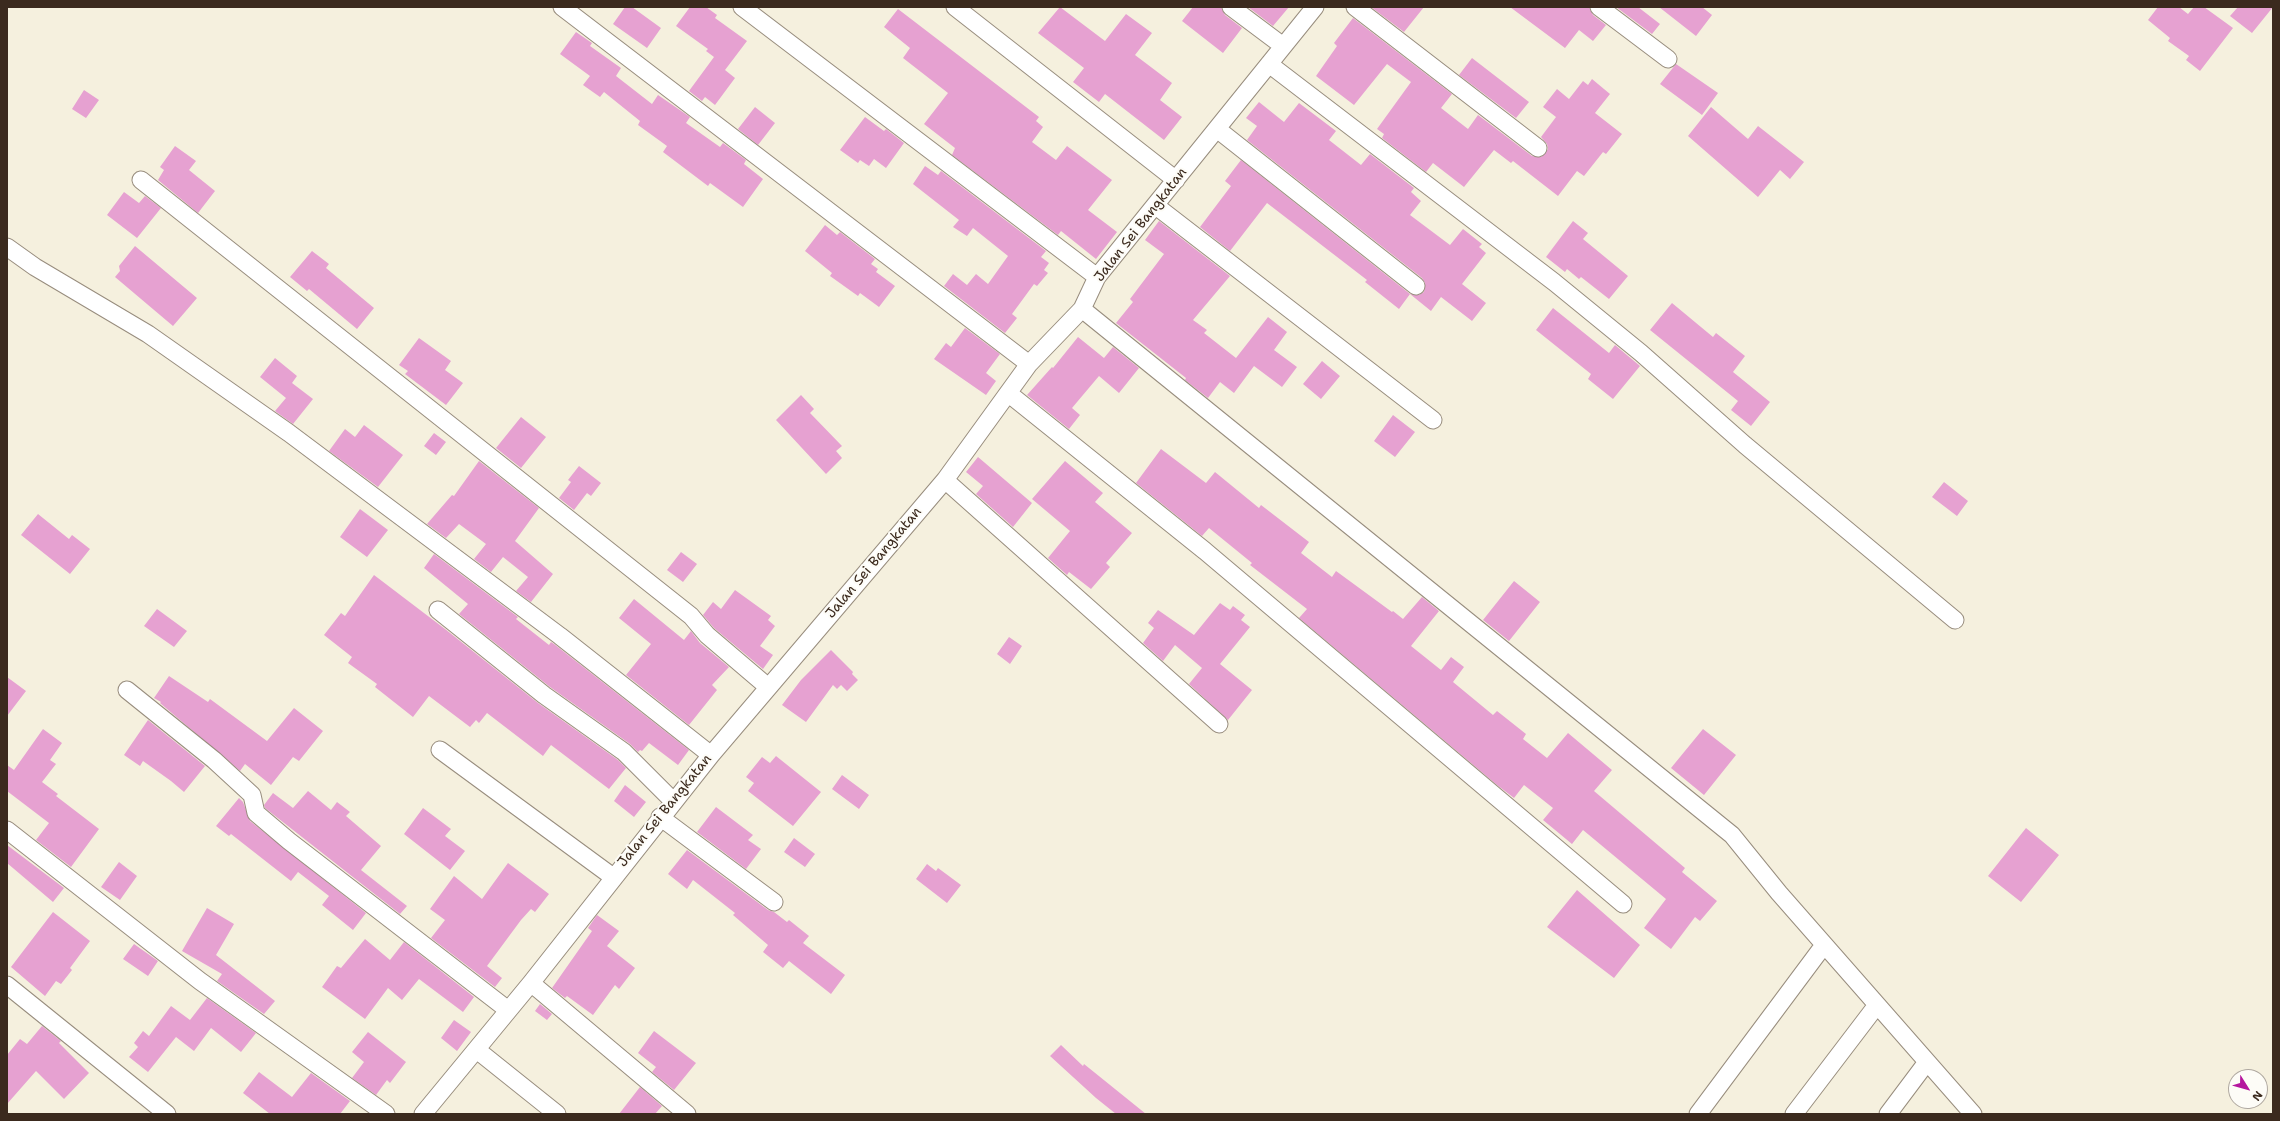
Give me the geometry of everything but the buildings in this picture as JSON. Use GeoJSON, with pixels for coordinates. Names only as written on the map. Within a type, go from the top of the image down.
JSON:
{"type":"FeatureCollection","features":[{"type":"Feature","properties":{"kind":"street"},"geometry":{"type":"LineString","coordinates":[[562,7],[987,330],[1029,364]]}},
{"type":"Feature","properties":{"kind":"street"},"geometry":{"type":"LineString","coordinates":[[742,7],[1097,277]]}},
{"type":"Feature","properties":{"kind":"street"},"geometry":{"type":"LineString","coordinates":[[955,7],[1176,180]]}},
{"type":"Feature","properties":{"kind":"street"},"geometry":{"type":"LineString","coordinates":[[1232,7],[1283,46]]}},
{"type":"Feature","properties":{"kind":"street","name":"Jalan Sei Bangkatan"},"geometry":{"type":"LineString","coordinates":[[423,1114],[531,983],[660,817],[674,802],[711,755],[945,480],[1029,364],[1082,309],[1097,277],[1156,206],[1315,7]]}},
{"type":"Feature","properties":{"kind":"street"},"geometry":{"type":"LineString","coordinates":[[1355,7],[1538,148]]}},
{"type":"Feature","properties":{"kind":"street"},"geometry":{"type":"LineString","coordinates":[[1599,7],[1668,59]]}},
{"type":"Feature","properties":{"kind":"street"},"geometry":{"type":"LineString","coordinates":[[1270,64],[1560,286],[1641,353],[1757,455],[1955,620]]}},
{"type":"Feature","properties":{"kind":"street"},"geometry":{"type":"LineString","coordinates":[[1217,129],[1416,286]]}},
{"type":"Feature","properties":{"kind":"street"},"geometry":{"type":"LineString","coordinates":[[141,180],[691,616],[707,635],[768,687]]}},
{"type":"Feature","properties":{"kind":"street"},"geometry":{"type":"LineString","coordinates":[[1156,206],[1433,420]]}},
{"type":"Feature","properties":{"kind":"street"},"geometry":{"type":"LineString","coordinates":[[7,247],[34,266],[148,334],[290,433],[560,636],[711,755]]}},
{"type":"Feature","properties":{"kind":"street"},"geometry":{"type":"LineString","coordinates":[[1082,309],[1732,835],[1778,893],[1973,1114]]}},
{"type":"Feature","properties":{"kind":"street"},"geometry":{"type":"LineString","coordinates":[[1008,393],[1205,551],[1623,904]]}},
{"type":"Feature","properties":{"kind":"street"},"geometry":{"type":"LineString","coordinates":[[945,480],[1219,724]]}},
{"type":"Feature","properties":{"kind":"street"},"geometry":{"type":"LineString","coordinates":[[438,610],[544,695],[624,752],[674,802]]}},
{"type":"Feature","properties":{"kind":"street"},"geometry":{"type":"LineString","coordinates":[[127,690],[214,760],[252,795],[256,813],[289,841],[508,1010]]}},
{"type":"Feature","properties":{"kind":"street"},"geometry":{"type":"LineString","coordinates":[[440,750],[613,877]]}},
{"type":"Feature","properties":{"kind":"street"},"geometry":{"type":"LineString","coordinates":[[660,817],[774,902]]}},
{"type":"Feature","properties":{"kind":"street"},"geometry":{"type":"LineString","coordinates":[[7,830],[200,981],[386,1114]]}},
{"type":"Feature","properties":{"kind":"street"},"geometry":{"type":"LineString","coordinates":[[1698,1114],[1824,945]]}},
{"type":"Feature","properties":{"kind":"street"},"geometry":{"type":"LineString","coordinates":[[531,983],[687,1114]]}},
{"type":"Feature","properties":{"kind":"street"},"geometry":{"type":"LineString","coordinates":[[7,985],[167,1114]]}},
{"type":"Feature","properties":{"kind":"street"},"geometry":{"type":"LineString","coordinates":[[1794,1114],[1877,1005]]}},
{"type":"Feature","properties":{"kind":"street"},"geometry":{"type":"LineString","coordinates":[[477,1050],[557,1114]]}},
{"type":"Feature","properties":{"kind":"street"},"geometry":{"type":"LineString","coordinates":[[1888,1114],[1927,1062]]}}]}
